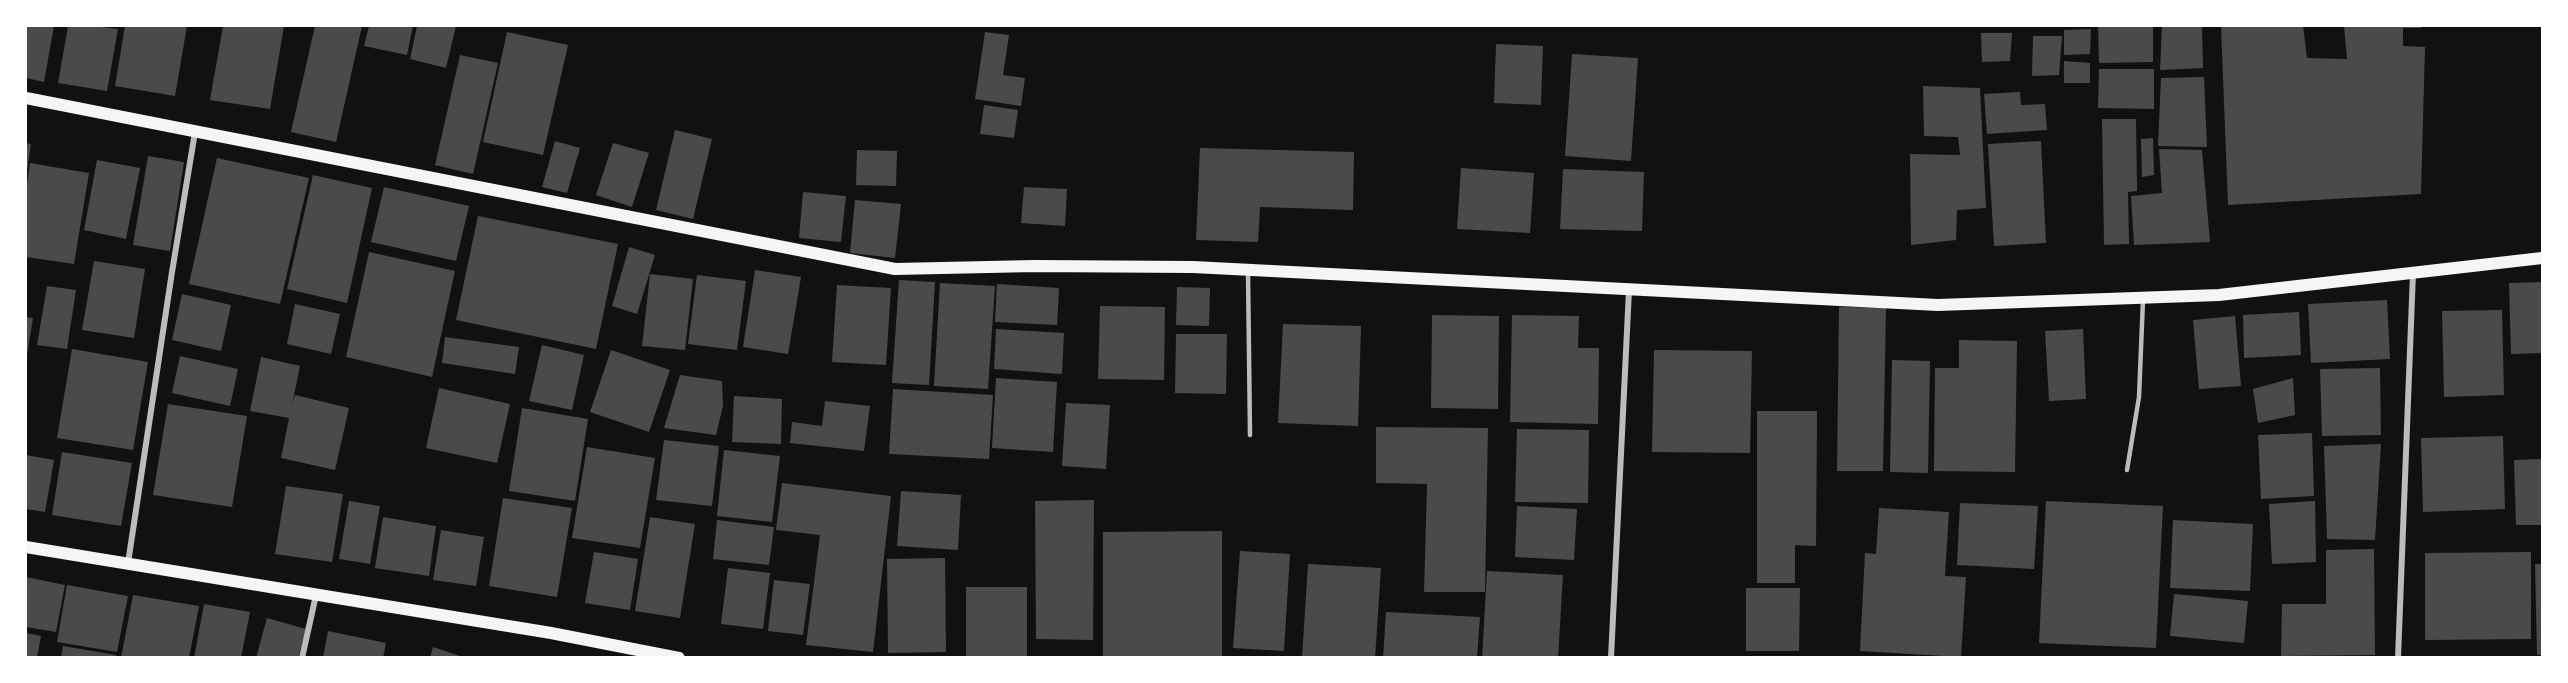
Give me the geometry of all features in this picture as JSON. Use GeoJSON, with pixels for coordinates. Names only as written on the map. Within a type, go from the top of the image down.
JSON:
{"type":"FeatureCollection","features":[{"type":"Feature","properties":{"kind":"main road"},"geometry":{"type":"LineString","coordinates":[[26,98],[895,268],[1046,266],[1248,269],[1938,305],[2219,295],[2542,258]]}},
{"type":"Feature","properties":{"kind":"main road"},"geometry":{"type":"LineString","coordinates":[[26,547],[551,633],[654,655],[679,657]]}},
{"type":"Feature","properties":{"kind":"street"},"geometry":{"type":"LineString","coordinates":[[128,564],[171,272],[195,131]]}},
{"type":"Feature","properties":{"kind":"street"},"geometry":{"type":"LineString","coordinates":[[2398,657],[2413,273]]}},
{"type":"Feature","properties":{"kind":"street"},"geometry":{"type":"LineString","coordinates":[[1611,657],[1629,290]]}},
{"type":"Feature","properties":{"kind":"street"},"geometry":{"type":"LineString","coordinates":[[302,657],[316,596]]}},
{"type":"Feature","properties":{"kind":"lane"},"geometry":{"type":"LineString","coordinates":[[1248,269],[1250,435]]}},
{"type":"Feature","properties":{"kind":"lane"},"geometry":{"type":"LineString","coordinates":[[2127,470],[2139,397],[2143,298]]}},
{"type":"Feature","properties":{"kind":"building"},"geometry":{"type":"Polygon","coordinates":[[[26,26],[54,26],[44,82],[26,78],[26,26]]]}},
{"type":"Feature","properties":{"kind":"building"},"geometry":{"type":"Polygon","coordinates":[[[68,26],[118,29],[107,91],[58,83],[68,26]]]}},
{"type":"Feature","properties":{"kind":"building"},"geometry":{"type":"Polygon","coordinates":[[[125,26],[187,26],[175,96],[115,86],[125,26]]]}},
{"type":"Feature","properties":{"kind":"building"},"geometry":{"type":"Polygon","coordinates":[[[223,26],[284,26],[270,109],[210,100],[223,26]]]}},
{"type":"Feature","properties":{"kind":"building"},"geometry":{"type":"Polygon","coordinates":[[[315,26],[362,26],[336,142],[291,132],[315,26]]]}},
{"type":"Feature","properties":{"kind":"building"},"geometry":{"type":"Polygon","coordinates":[[[369,26],[413,26],[407,55],[364,46],[369,26]]]}},
{"type":"Feature","properties":{"kind":"building"},"geometry":{"type":"Polygon","coordinates":[[[417,26],[456,26],[446,68],[410,59],[417,26]]]}},
{"type":"Feature","properties":{"kind":"building"},"geometry":{"type":"Polygon","coordinates":[[[2098,26],[2153,26],[2153,62],[2099,63],[2098,26]]]}},
{"type":"Feature","properties":{"kind":"building"},"geometry":{"type":"Polygon","coordinates":[[[2162,26],[2202,26],[2203,68],[2160,70],[2162,26]]]}},
{"type":"Feature","properties":{"kind":"building"},"geometry":{"type":"Polygon","coordinates":[[[2221,26],[2303,26],[2307,58],[2347,59],[2344,26],[2421,26],[2421,28],[2403,28],[2403,46],[2425,47],[2421,194],[2228,205],[2221,26]]]}},
{"type":"Feature","properties":{"kind":"building"},"geometry":{"type":"Polygon","coordinates":[[[2091,29],[2090,54],[2064,55],[2064,30],[2091,29]]]}},
{"type":"Feature","properties":{"kind":"building"},"geometry":{"type":"Polygon","coordinates":[[[507,32],[568,45],[543,155],[483,142],[507,32]]]}},
{"type":"Feature","properties":{"kind":"building"},"geometry":{"type":"Polygon","coordinates":[[[985,32],[1009,35],[1003,75],[1025,78],[1021,106],[975,99],[985,32]]]}},
{"type":"Feature","properties":{"kind":"building"},"geometry":{"type":"Polygon","coordinates":[[[1981,33],[2012,33],[2010,61],[1982,62],[1981,33]]]}},
{"type":"Feature","properties":{"kind":"building"},"geometry":{"type":"Polygon","coordinates":[[[2033,36],[2062,36],[2059,75],[2032,76],[2033,36]]]}},
{"type":"Feature","properties":{"kind":"building"},"geometry":{"type":"Polygon","coordinates":[[[1496,44],[1543,46],[1541,105],[1494,103],[1496,44]]]}},
{"type":"Feature","properties":{"kind":"building"},"geometry":{"type":"Polygon","coordinates":[[[1572,54],[1638,58],[1631,161],[1565,156],[1572,54]]]}},
{"type":"Feature","properties":{"kind":"building"},"geometry":{"type":"Polygon","coordinates":[[[460,55],[498,63],[473,174],[435,165],[460,55]]]}},
{"type":"Feature","properties":{"kind":"building"},"geometry":{"type":"Polygon","coordinates":[[[2064,61],[2090,63],[2090,83],[2064,83],[2064,61]]]}},
{"type":"Feature","properties":{"kind":"building"},"geometry":{"type":"Polygon","coordinates":[[[2099,69],[2154,69],[2154,109],[2098,108],[2099,69]]]}},
{"type":"Feature","properties":{"kind":"building"},"geometry":{"type":"Polygon","coordinates":[[[2204,77],[2207,147],[2158,146],[2161,78],[2204,77]]]}},
{"type":"Feature","properties":{"kind":"building"},"geometry":{"type":"Polygon","coordinates":[[[1923,86],[1980,88],[1986,208],[1957,210],[1956,240],[1911,245],[1910,154],[1960,155],[1958,137],[1924,136],[1923,86]]]}},
{"type":"Feature","properties":{"kind":"building"},"geometry":{"type":"Polygon","coordinates":[[[2020,92],[2021,105],[2045,104],[2047,130],[1987,134],[1984,94],[2020,92]]]}},
{"type":"Feature","properties":{"kind":"building"},"geometry":{"type":"Polygon","coordinates":[[[984,105],[1018,110],[1014,138],[980,134],[984,105]]]}},
{"type":"Feature","properties":{"kind":"building"},"geometry":{"type":"Polygon","coordinates":[[[2102,119],[2136,119],[2137,191],[2128,192],[2129,244],[2104,245],[2102,119]]]}},
{"type":"Feature","properties":{"kind":"building"},"geometry":{"type":"Polygon","coordinates":[[[675,130],[712,139],[693,219],[656,210],[675,130]]]}},
{"type":"Feature","properties":{"kind":"building"},"geometry":{"type":"Polygon","coordinates":[[[2153,138],[2154,175],[2142,177],[2141,139],[2153,138]]]}},
{"type":"Feature","properties":{"kind":"building"},"geometry":{"type":"Polygon","coordinates":[[[555,141],[580,148],[567,193],[542,187],[555,141]]]}},
{"type":"Feature","properties":{"kind":"building"},"geometry":{"type":"Polygon","coordinates":[[[2041,141],[2046,243],[1994,246],[1988,144],[2041,141]]]}},
{"type":"Feature","properties":{"kind":"building"},"geometry":{"type":"Polygon","coordinates":[[[26,143],[31,144],[27,172],[26,172],[26,143]]]}},
{"type":"Feature","properties":{"kind":"building"},"geometry":{"type":"Polygon","coordinates":[[[613,143],[649,153],[632,207],[596,195],[613,143]]]}},
{"type":"Feature","properties":{"kind":"building"},"geometry":{"type":"Polygon","coordinates":[[[1200,148],[1354,152],[1353,210],[1260,207],[1258,242],[1196,240],[1200,148]]]}},
{"type":"Feature","properties":{"kind":"building"},"geometry":{"type":"Polygon","coordinates":[[[2159,149],[2202,150],[2210,242],[2134,245],[2131,196],[2162,193],[2159,149]]]}},
{"type":"Feature","properties":{"kind":"building"},"geometry":{"type":"Polygon","coordinates":[[[857,150],[897,151],[896,186],[856,185],[857,150]]]}},
{"type":"Feature","properties":{"kind":"building"},"geometry":{"type":"Polygon","coordinates":[[[148,156],[184,162],[170,251],[133,245],[148,156]]]}},
{"type":"Feature","properties":{"kind":"building"},"geometry":{"type":"Polygon","coordinates":[[[217,158],[309,178],[280,304],[189,284],[217,158]]]}},
{"type":"Feature","properties":{"kind":"building"},"geometry":{"type":"Polygon","coordinates":[[[97,160],[140,168],[126,239],[84,230],[97,160]]]}},
{"type":"Feature","properties":{"kind":"building"},"geometry":{"type":"Polygon","coordinates":[[[30,163],[89,173],[74,264],[26,257],[26,191],[30,163]]]}},
{"type":"Feature","properties":{"kind":"building"},"geometry":{"type":"Polygon","coordinates":[[[1461,168],[1534,173],[1530,233],[1457,229],[1461,168]]]}},
{"type":"Feature","properties":{"kind":"building"},"geometry":{"type":"Polygon","coordinates":[[[1563,169],[1644,172],[1642,231],[1560,229],[1563,169]]]}},
{"type":"Feature","properties":{"kind":"building"},"geometry":{"type":"Polygon","coordinates":[[[313,175],[372,188],[347,303],[287,289],[313,175]]]}},
{"type":"Feature","properties":{"kind":"building"},"geometry":{"type":"Polygon","coordinates":[[[384,187],[469,206],[456,261],[371,242],[384,187]]]}},
{"type":"Feature","properties":{"kind":"building"},"geometry":{"type":"Polygon","coordinates":[[[1024,187],[1067,189],[1065,226],[1021,223],[1024,187]]]}},
{"type":"Feature","properties":{"kind":"building"},"geometry":{"type":"Polygon","coordinates":[[[803,192],[846,196],[841,242],[799,238],[803,192]]]}},
{"type":"Feature","properties":{"kind":"building"},"geometry":{"type":"Polygon","coordinates":[[[855,200],[901,204],[895,258],[850,253],[855,200]]]}},
{"type":"Feature","properties":{"kind":"building"},"geometry":{"type":"Polygon","coordinates":[[[478,216],[618,244],[596,349],[456,320],[478,216]]]}},
{"type":"Feature","properties":{"kind":"building"},"geometry":{"type":"Polygon","coordinates":[[[629,247],[655,255],[637,314],[612,306],[629,247]]]}},
{"type":"Feature","properties":{"kind":"building"},"geometry":{"type":"Polygon","coordinates":[[[369,252],[455,271],[432,377],[346,357],[369,252]]]}},
{"type":"Feature","properties":{"kind":"building"},"geometry":{"type":"Polygon","coordinates":[[[94,261],[145,269],[134,338],[82,330],[94,261]]]}},
{"type":"Feature","properties":{"kind":"building"},"geometry":{"type":"Polygon","coordinates":[[[755,270],[801,277],[788,354],[743,347],[755,270]]]}},
{"type":"Feature","properties":{"kind":"building"},"geometry":{"type":"Polygon","coordinates":[[[650,274],[693,279],[685,350],[642,346],[650,274]]]}},
{"type":"Feature","properties":{"kind":"building"},"geometry":{"type":"Polygon","coordinates":[[[697,275],[746,281],[737,350],[688,344],[697,275]]]}},
{"type":"Feature","properties":{"kind":"building"},"geometry":{"type":"Polygon","coordinates":[[[899,280],[935,282],[929,385],[892,383],[899,280]]]}},
{"type":"Feature","properties":{"kind":"building"},"geometry":{"type":"Polygon","coordinates":[[[2542,282],[2542,353],[2511,354],[2509,283],[2542,282]]]}},
{"type":"Feature","properties":{"kind":"building"},"geometry":{"type":"Polygon","coordinates":[[[940,283],[995,286],[988,389],[934,386],[940,283]]]}},
{"type":"Feature","properties":{"kind":"building"},"geometry":{"type":"Polygon","coordinates":[[[997,284],[1059,288],[1057,325],[995,322],[997,284]]]}},
{"type":"Feature","properties":{"kind":"building"},"geometry":{"type":"Polygon","coordinates":[[[837,285],[891,288],[886,365],[832,362],[837,285]]]}},
{"type":"Feature","properties":{"kind":"building"},"geometry":{"type":"Polygon","coordinates":[[[47,286],[76,290],[67,349],[37,345],[47,286]]]}},
{"type":"Feature","properties":{"kind":"building"},"geometry":{"type":"Polygon","coordinates":[[[1177,287],[1210,288],[1209,326],[1176,325],[1177,287]]]}},
{"type":"Feature","properties":{"kind":"building"},"geometry":{"type":"Polygon","coordinates":[[[182,294],[231,305],[221,351],[172,340],[182,294]]]}},
{"type":"Feature","properties":{"kind":"building"},"geometry":{"type":"Polygon","coordinates":[[[2387,300],[2390,359],[2311,363],[2308,304],[2387,300]]]}},
{"type":"Feature","properties":{"kind":"building"},"geometry":{"type":"Polygon","coordinates":[[[295,304],[340,314],[331,354],[287,344],[295,304]]]}},
{"type":"Feature","properties":{"kind":"building"},"geometry":{"type":"Polygon","coordinates":[[[1100,306],[1165,307],[1164,380],[1098,379],[1100,306]]]}},
{"type":"Feature","properties":{"kind":"building"},"geometry":{"type":"Polygon","coordinates":[[[1839,307],[1886,308],[1883,471],[1837,471],[1839,307]]]}},
{"type":"Feature","properties":{"kind":"building"},"geometry":{"type":"Polygon","coordinates":[[[2502,310],[2504,395],[2444,397],[2442,311],[2502,310]]]}},
{"type":"Feature","properties":{"kind":"building"},"geometry":{"type":"Polygon","coordinates":[[[2299,312],[2301,355],[2244,358],[2243,315],[2299,312]]]}},
{"type":"Feature","properties":{"kind":"building"},"geometry":{"type":"Polygon","coordinates":[[[1432,315],[1499,316],[1498,409],[1431,408],[1432,315]]]}},
{"type":"Feature","properties":{"kind":"building"},"geometry":{"type":"Polygon","coordinates":[[[1512,315],[1579,316],[1578,348],[1599,348],[1598,424],[1510,422],[1512,315]]]}},
{"type":"Feature","properties":{"kind":"building"},"geometry":{"type":"Polygon","coordinates":[[[2235,316],[2241,386],[2199,389],[2193,320],[2235,316]]]}},
{"type":"Feature","properties":{"kind":"building"},"geometry":{"type":"Polygon","coordinates":[[[26,317],[33,318],[27,355],[26,355],[26,317]]]}},
{"type":"Feature","properties":{"kind":"building"},"geometry":{"type":"Polygon","coordinates":[[[1283,324],[1361,326],[1358,426],[1278,423],[1283,324]]]}},
{"type":"Feature","properties":{"kind":"building"},"geometry":{"type":"Polygon","coordinates":[[[996,329],[1064,333],[1062,374],[994,369],[996,329]]]}},
{"type":"Feature","properties":{"kind":"building"},"geometry":{"type":"Polygon","coordinates":[[[2083,329],[2086,399],[2049,401],[2045,331],[2083,329]]]}},
{"type":"Feature","properties":{"kind":"building"},"geometry":{"type":"Polygon","coordinates":[[[1176,334],[1227,334],[1226,394],[1175,393],[1176,334]]]}},
{"type":"Feature","properties":{"kind":"building"},"geometry":{"type":"Polygon","coordinates":[[[445,337],[519,347],[515,374],[442,363],[445,337]]]}},
{"type":"Feature","properties":{"kind":"building"},"geometry":{"type":"Polygon","coordinates":[[[1959,340],[2017,341],[2015,472],[1934,471],[1935,368],[1959,368],[1959,340]]]}},
{"type":"Feature","properties":{"kind":"building"},"geometry":{"type":"Polygon","coordinates":[[[542,345],[584,355],[572,410],[529,401],[542,345]]]}},
{"type":"Feature","properties":{"kind":"building"},"geometry":{"type":"Polygon","coordinates":[[[72,349],[148,362],[133,450],[57,438],[72,349]]]}},
{"type":"Feature","properties":{"kind":"building"},"geometry":{"type":"Polygon","coordinates":[[[611,350],[670,370],[649,432],[590,412],[611,350]]]}},
{"type":"Feature","properties":{"kind":"building"},"geometry":{"type":"Polygon","coordinates":[[[1654,350],[1752,351],[1750,453],[1652,452],[1654,350]]]}},
{"type":"Feature","properties":{"kind":"building"},"geometry":{"type":"Polygon","coordinates":[[[180,356],[238,369],[230,406],[172,393],[180,356]]]}},
{"type":"Feature","properties":{"kind":"building"},"geometry":{"type":"Polygon","coordinates":[[[261,357],[300,366],[292,405],[295,395],[349,408],[335,470],[281,458],[289,418],[250,411],[261,357]]]}},
{"type":"Feature","properties":{"kind":"building"},"geometry":{"type":"Polygon","coordinates":[[[1892,360],[1930,361],[1928,473],[1890,472],[1892,360]]]}},
{"type":"Feature","properties":{"kind":"building"},"geometry":{"type":"Polygon","coordinates":[[[2380,368],[2381,435],[2322,436],[2320,369],[2380,368]]]}},
{"type":"Feature","properties":{"kind":"building"},"geometry":{"type":"Polygon","coordinates":[[[680,375],[722,381],[723,406],[716,435],[664,428],[680,375]]]}},
{"type":"Feature","properties":{"kind":"building"},"geometry":{"type":"Polygon","coordinates":[[[996,378],[1057,382],[1053,452],[992,448],[996,378]]]}},
{"type":"Feature","properties":{"kind":"building"},"geometry":{"type":"Polygon","coordinates":[[[2293,378],[2295,415],[2258,423],[2253,389],[2293,378]]]}},
{"type":"Feature","properties":{"kind":"building"},"geometry":{"type":"Polygon","coordinates":[[[439,388],[510,404],[497,463],[426,448],[439,388]]]}},
{"type":"Feature","properties":{"kind":"building"},"geometry":{"type":"Polygon","coordinates":[[[893,389],[993,395],[989,459],[889,454],[893,389]]]}},
{"type":"Feature","properties":{"kind":"building"},"geometry":{"type":"Polygon","coordinates":[[[734,396],[782,399],[781,444],[732,442],[734,396]]]}},
{"type":"Feature","properties":{"kind":"building"},"geometry":{"type":"Polygon","coordinates":[[[825,401],[870,406],[864,451],[790,443],[792,422],[822,426],[825,401]]]}},
{"type":"Feature","properties":{"kind":"building"},"geometry":{"type":"Polygon","coordinates":[[[1066,403],[1110,405],[1106,469],[1062,466],[1066,403]]]}},
{"type":"Feature","properties":{"kind":"building"},"geometry":{"type":"Polygon","coordinates":[[[168,404],[247,416],[232,507],[153,495],[168,404]]]}},
{"type":"Feature","properties":{"kind":"building"},"geometry":{"type":"Polygon","coordinates":[[[522,408],[588,419],[575,501],[509,491],[522,408]]]}},
{"type":"Feature","properties":{"kind":"building"},"geometry":{"type":"Polygon","coordinates":[[[1757,411],[1817,411],[1816,546],[1795,545],[1795,583],[1757,583],[1757,411]]]}},
{"type":"Feature","properties":{"kind":"building"},"geometry":{"type":"Polygon","coordinates":[[[1376,427],[1488,428],[1485,592],[1424,592],[1427,484],[1376,483],[1376,427]]]}},
{"type":"Feature","properties":{"kind":"building"},"geometry":{"type":"Polygon","coordinates":[[[1517,429],[1589,430],[1588,503],[1515,502],[1517,429]]]}},
{"type":"Feature","properties":{"kind":"building"},"geometry":{"type":"Polygon","coordinates":[[[2312,433],[2314,496],[2261,499],[2258,435],[2312,433]]]}},
{"type":"Feature","properties":{"kind":"building"},"geometry":{"type":"Polygon","coordinates":[[[2503,436],[2505,509],[2423,512],[2421,438],[2503,436]]]}},
{"type":"Feature","properties":{"kind":"building"},"geometry":{"type":"Polygon","coordinates":[[[664,440],[719,446],[712,506],[656,500],[664,440]]]}},
{"type":"Feature","properties":{"kind":"building"},"geometry":{"type":"Polygon","coordinates":[[[2381,444],[2375,540],[2327,539],[2324,446],[2381,444]]]}},
{"type":"Feature","properties":{"kind":"building"},"geometry":{"type":"Polygon","coordinates":[[[587,447],[655,458],[640,548],[572,538],[587,447]]]}},
{"type":"Feature","properties":{"kind":"building"},"geometry":{"type":"Polygon","coordinates":[[[724,450],[780,456],[772,522],[717,516],[724,450]]]}},
{"type":"Feature","properties":{"kind":"building"},"geometry":{"type":"Polygon","coordinates":[[[62,452],[132,463],[121,526],[52,515],[62,452]]]}},
{"type":"Feature","properties":{"kind":"building"},"geometry":{"type":"Polygon","coordinates":[[[26,455],[54,460],[45,512],[26,509],[26,455]]]}},
{"type":"Feature","properties":{"kind":"building"},"geometry":{"type":"Polygon","coordinates":[[[2542,459],[2542,525],[2516,525],[2514,460],[2542,459]]]}},
{"type":"Feature","properties":{"kind":"building"},"geometry":{"type":"Polygon","coordinates":[[[782,483],[891,496],[873,652],[806,645],[820,535],[776,530],[782,483]]]}},
{"type":"Feature","properties":{"kind":"building"},"geometry":{"type":"Polygon","coordinates":[[[286,486],[343,494],[332,562],[275,554],[286,486]]]}},
{"type":"Feature","properties":{"kind":"building"},"geometry":{"type":"Polygon","coordinates":[[[901,491],[961,495],[958,550],[897,546],[901,491]]]}},
{"type":"Feature","properties":{"kind":"building"},"geometry":{"type":"Polygon","coordinates":[[[503,498],[572,508],[557,597],[489,586],[503,498]]]}},
{"type":"Feature","properties":{"kind":"building"},"geometry":{"type":"Polygon","coordinates":[[[1094,500],[1093,640],[1036,639],[1035,501],[1094,500]]]}},
{"type":"Feature","properties":{"kind":"building"},"geometry":{"type":"Polygon","coordinates":[[[349,501],[380,506],[370,564],[339,559],[349,501]]]}},
{"type":"Feature","properties":{"kind":"building"},"geometry":{"type":"Polygon","coordinates":[[[2046,501],[2163,506],[2156,648],[2039,643],[2046,501]]]}},
{"type":"Feature","properties":{"kind":"building"},"geometry":{"type":"Polygon","coordinates":[[[2315,501],[2316,562],[2272,564],[2269,504],[2315,501]]]}},
{"type":"Feature","properties":{"kind":"building"},"geometry":{"type":"Polygon","coordinates":[[[1960,503],[2038,506],[2034,569],[1957,565],[1960,503]]]}},
{"type":"Feature","properties":{"kind":"building"},"geometry":{"type":"Polygon","coordinates":[[[1517,506],[1577,509],[1574,560],[1515,557],[1517,506]]]}},
{"type":"Feature","properties":{"kind":"building"},"geometry":{"type":"Polygon","coordinates":[[[1879,508],[1949,512],[1945,576],[1966,577],[1961,657],[1860,651],[1865,553],[1876,554],[1879,508]]]}},
{"type":"Feature","properties":{"kind":"building"},"geometry":{"type":"Polygon","coordinates":[[[383,517],[436,526],[429,576],[375,568],[383,517]]]}},
{"type":"Feature","properties":{"kind":"building"},"geometry":{"type":"Polygon","coordinates":[[[650,517],[695,524],[680,618],[635,611],[650,517]]]}},
{"type":"Feature","properties":{"kind":"building"},"geometry":{"type":"Polygon","coordinates":[[[717,520],[774,527],[769,565],[713,559],[717,520]]]}},
{"type":"Feature","properties":{"kind":"building"},"geometry":{"type":"Polygon","coordinates":[[[2173,520],[2253,524],[2250,591],[2170,588],[2173,520]]]}},
{"type":"Feature","properties":{"kind":"building"},"geometry":{"type":"Polygon","coordinates":[[[441,530],[484,537],[476,586],[433,580],[441,530]]]}},
{"type":"Feature","properties":{"kind":"building"},"geometry":{"type":"Polygon","coordinates":[[[1222,531],[1222,658],[1103,658],[1103,532],[1222,531]]]}},
{"type":"Feature","properties":{"kind":"building"},"geometry":{"type":"Polygon","coordinates":[[[2374,549],[2375,655],[2281,656],[2282,604],[2326,604],[2326,550],[2374,549]]]}},
{"type":"Feature","properties":{"kind":"building"},"geometry":{"type":"Polygon","coordinates":[[[1240,551],[1290,554],[1284,651],[1233,648],[1240,551]]]}},
{"type":"Feature","properties":{"kind":"building"},"geometry":{"type":"Polygon","coordinates":[[[594,552],[638,559],[630,610],[585,603],[594,552]]]}},
{"type":"Feature","properties":{"kind":"building"},"geometry":{"type":"Polygon","coordinates":[[[2531,552],[2531,639],[2425,640],[2425,553],[2531,552]]]}},
{"type":"Feature","properties":{"kind":"building"},"geometry":{"type":"Polygon","coordinates":[[[945,558],[946,652],[888,653],[887,559],[945,558]]]}},
{"type":"Feature","properties":{"kind":"building"},"geometry":{"type":"Polygon","coordinates":[[[1308,564],[1381,568],[1375,658],[1302,658],[1308,564]]]}},
{"type":"Feature","properties":{"kind":"building"},"geometry":{"type":"Polygon","coordinates":[[[2535,564],[2542,564],[2542,655],[2537,655],[2535,564]]]}},
{"type":"Feature","properties":{"kind":"building"},"geometry":{"type":"Polygon","coordinates":[[[728,568],[770,573],[763,629],[721,624],[728,568]]]}},
{"type":"Feature","properties":{"kind":"building"},"geometry":{"type":"Polygon","coordinates":[[[1487,571],[1563,575],[1558,658],[1482,658],[1487,571]]]}},
{"type":"Feature","properties":{"kind":"building"},"geometry":{"type":"Polygon","coordinates":[[[26,577],[65,585],[56,632],[26,627],[26,577]]]}},
{"type":"Feature","properties":{"kind":"building"},"geometry":{"type":"Polygon","coordinates":[[[774,580],[810,584],[803,635],[768,631],[774,580]]]}},
{"type":"Feature","properties":{"kind":"building"},"geometry":{"type":"Polygon","coordinates":[[[67,585],[128,596],[117,652],[57,642],[67,585]]]}},
{"type":"Feature","properties":{"kind":"building"},"geometry":{"type":"Polygon","coordinates":[[[966,587],[1027,587],[1027,658],[966,658],[966,587]]]}},
{"type":"Feature","properties":{"kind":"building"},"geometry":{"type":"Polygon","coordinates":[[[1746,588],[1800,588],[1799,651],[1746,651],[1746,588]]]}},
{"type":"Feature","properties":{"kind":"building"},"geometry":{"type":"Polygon","coordinates":[[[2174,594],[2248,601],[2244,643],[2170,636],[2174,594]]]}},
{"type":"Feature","properties":{"kind":"building"},"geometry":{"type":"Polygon","coordinates":[[[133,595],[199,606],[189,658],[121,658],[133,595]]]}},
{"type":"Feature","properties":{"kind":"building"},"geometry":{"type":"Polygon","coordinates":[[[204,604],[250,612],[241,658],[194,658],[204,604]]]}},
{"type":"Feature","properties":{"kind":"building"},"geometry":{"type":"Polygon","coordinates":[[[1386,612],[1480,617],[1477,658],[1383,658],[1386,612]]]}},
{"type":"Feature","properties":{"kind":"building"},"geometry":{"type":"Polygon","coordinates":[[[267,618],[306,629],[298,658],[256,658],[267,618]]]}},
{"type":"Feature","properties":{"kind":"building"},"geometry":{"type":"Polygon","coordinates":[[[328,631],[386,643],[383,658],[323,658],[328,631]]]}},
{"type":"Feature","properties":{"kind":"building"},"geometry":{"type":"Polygon","coordinates":[[[26,633],[41,636],[37,658],[26,658],[26,633]]]}},
{"type":"Feature","properties":{"kind":"building"},"geometry":{"type":"Polygon","coordinates":[[[63,646],[116,655],[116,658],[61,658],[63,646]]]}},
{"type":"Feature","properties":{"kind":"building"},"geometry":{"type":"Polygon","coordinates":[[[433,647],[463,657],[463,658],[430,658],[433,647]]]}}]}
